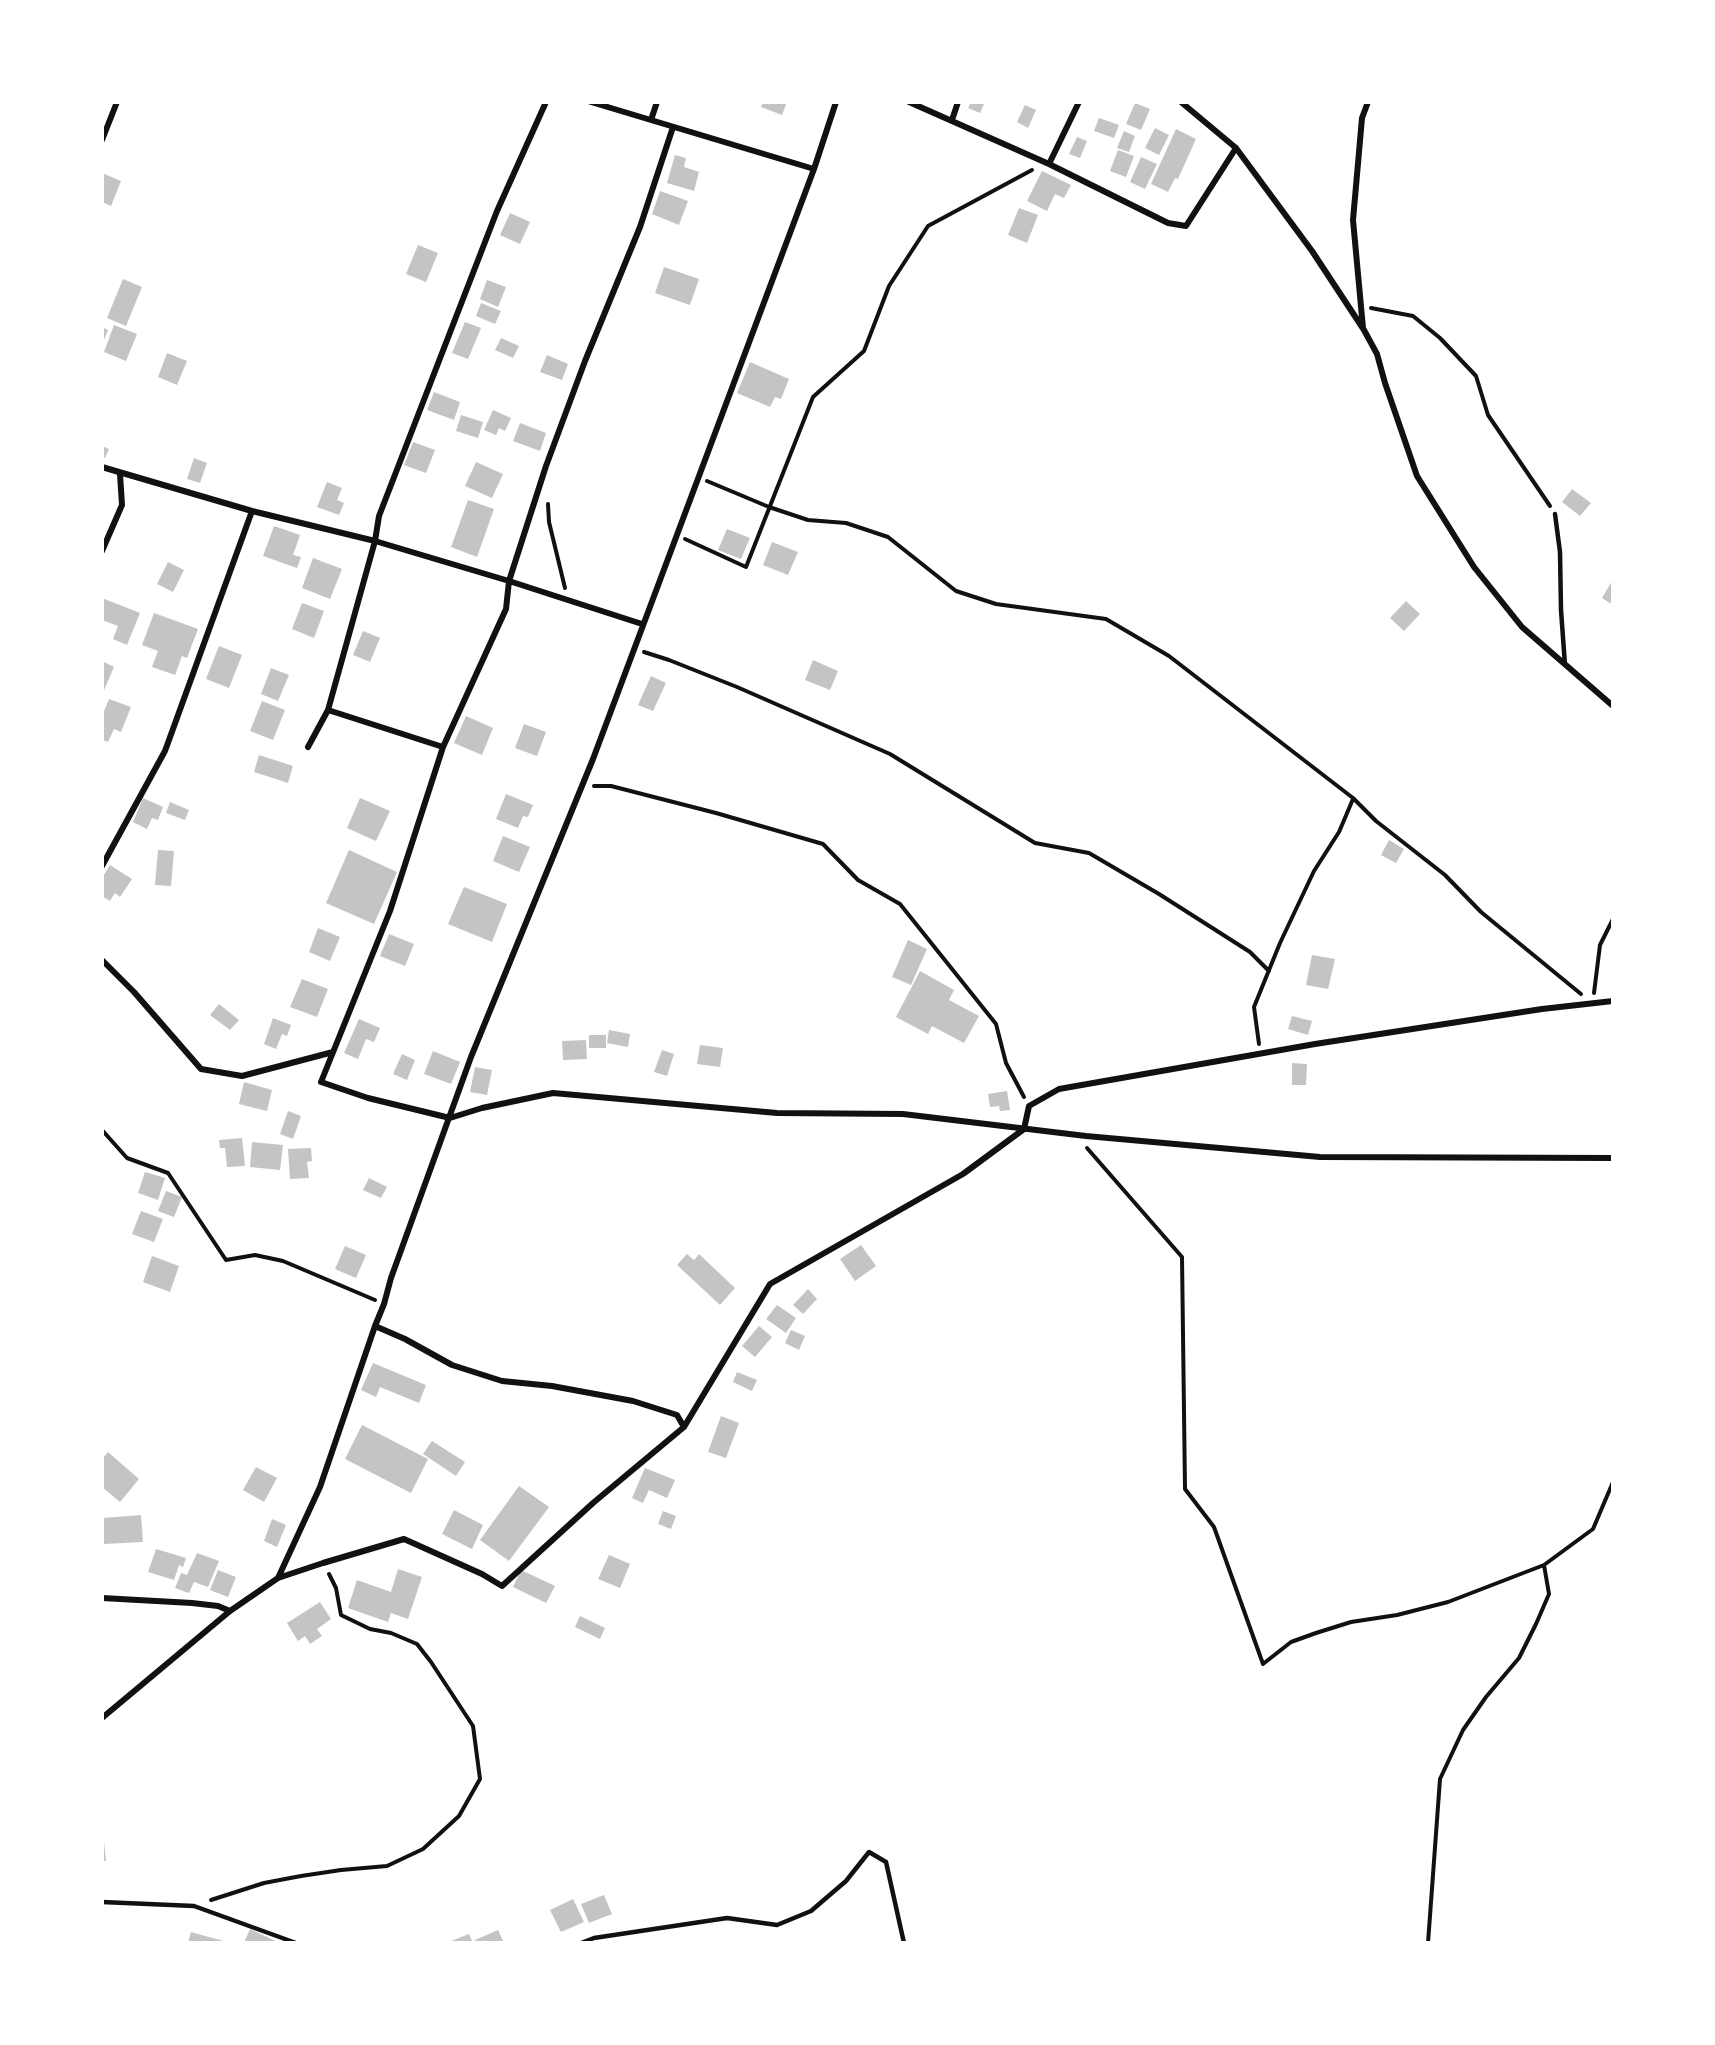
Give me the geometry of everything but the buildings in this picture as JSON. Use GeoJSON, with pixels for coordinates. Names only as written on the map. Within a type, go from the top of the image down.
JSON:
{"type":"FeatureCollection","features":[{"type":"Feature","properties":{"kind":"street"},"geometry":{"type":"LineString","coordinates":[[102,140],[117,102]]}},
{"type":"Feature","properties":{"kind":"street"},"geometry":{"type":"LineString","coordinates":[[308,747],[328,710],[375,541],[379,516],[497,211],[546,102]]}},
{"type":"Feature","properties":{"kind":"street"},"geometry":{"type":"LineString","coordinates":[[591,102],[814,169]]}},
{"type":"Feature","properties":{"kind":"street"},"geometry":{"type":"LineString","coordinates":[[651,120],[657,102]]}},
{"type":"Feature","properties":{"kind":"street"},"geometry":{"type":"LineString","coordinates":[[278,1578],[320,1487],[391,1278],[471,1057],[581,786],[814,169],[836,102]]}},
{"type":"Feature","properties":{"kind":"street"},"geometry":{"type":"LineString","coordinates":[[909,102],[1049,164],[1168,223],[1186,226],[1236,148]]}},
{"type":"Feature","properties":{"kind":"street"},"geometry":{"type":"LineString","coordinates":[[952,120],[958,102]]}},
{"type":"Feature","properties":{"kind":"street"},"geometry":{"type":"LineString","coordinates":[[1049,164],[1079,102]]}},
{"type":"Feature","properties":{"kind":"street"},"geometry":{"type":"LineString","coordinates":[[1181,102],[1236,148],[1312,250],[1364,330],[1377,354],[1384,383],[1417,477],[1474,567],[1522,627],[1613,706]]}},
{"type":"Feature","properties":{"kind":"street"},"geometry":{"type":"LineString","coordinates":[[1364,330],[1353,220],[1362,118],[1368,102]]}},
{"type":"Feature","properties":{"kind":"street"},"geometry":{"type":"LineString","coordinates":[[673,127],[640,227],[585,361],[546,466],[509,581],[506,609],[443,747],[390,911],[321,1082],[368,1098],[450,1118],[482,1108],[553,1093],[777,1113],[903,1114],[1086,1136],[1320,1157],[1613,1158]]}},
{"type":"Feature","properties":{"kind":"street"},"geometry":{"type":"LineString","coordinates":[[102,467],[252,511],[375,541],[642,624]]}},
{"type":"Feature","properties":{"kind":"street"},"geometry":{"type":"LineString","coordinates":[[102,550],[122,505],[120,474]]}},
{"type":"Feature","properties":{"kind":"street"},"geometry":{"type":"LineString","coordinates":[[102,866],[165,751],[252,511]]}},
{"type":"Feature","properties":{"kind":"street"},"geometry":{"type":"LineString","coordinates":[[328,710],[443,747]]}},
{"type":"Feature","properties":{"kind":"street"},"geometry":{"type":"LineString","coordinates":[[102,960],[134,992],[201,1069],[242,1076],[333,1052]]}},
{"type":"Feature","properties":{"kind":"street"},"geometry":{"type":"LineString","coordinates":[[102,1718],[231,1611],[278,1578],[323,1563],[404,1539],[482,1574],[502,1586],[593,1503],[684,1427],[770,1284],[963,1174],[1024,1129],[1029,1106],[1059,1089],[1542,1009],[1613,1001]]}},
{"type":"Feature","properties":{"kind":"street"},"geometry":{"type":"LineString","coordinates":[[375,1326],[462,1368],[502,1381],[552,1386],[633,1401],[678,1415],[684,1427]]}},
{"type":"Feature","properties":{"kind":"street"},"geometry":{"type":"LineString","coordinates":[[102,1598],[192,1603],[218,1606],[231,1611]]}},
{"type":"Feature","properties":{"kind":"lane"},"geometry":{"type":"LineString","coordinates":[[1555,514],[1560,552],[1565,664]]}},
{"type":"Feature","properties":{"kind":"lane"},"geometry":{"type":"LineString","coordinates":[[581,1943],[594,1938],[726,1918],[777,1925],[810,1911],[846,1881],[869,1852],[886,1862],[904,1943]]}},
{"type":"Feature","properties":{"kind":"lane"},"geometry":{"type":"LineString","coordinates":[[102,1902],[194,1906],[296,1943]]}},
{"type":"Feature","properties":{"kind":"path"},"geometry":{"type":"LineString","coordinates":[[676,535],[746,567],[813,398],[864,351],[889,286],[928,226],[1025,172],[1049,164]]}},
{"type":"Feature","properties":{"kind":"path"},"geometry":{"type":"LineString","coordinates":[[1362,307],[1413,316],[1440,338],[1476,376],[1488,415],[1555,514]]}},
{"type":"Feature","properties":{"kind":"path"},"geometry":{"type":"LineString","coordinates":[[698,477],[769,507],[808,520],[846,523],[888,537],[956,591],[996,604],[1106,619],[1168,656],[1353,798],[1376,821],[1445,875],[1481,912],[1593,1003]]}},
{"type":"Feature","properties":{"kind":"path"},"geometry":{"type":"LineString","coordinates":[[548,500],[549,522],[568,600]]}},
{"type":"Feature","properties":{"kind":"path"},"geometry":{"type":"LineString","coordinates":[[633,649],[669,660],[737,687],[890,754],[1035,843],[1089,853],[1250,952],[1269,970]]}},
{"type":"Feature","properties":{"kind":"path"},"geometry":{"type":"LineString","coordinates":[[581,786],[611,786],[823,844],[858,880],[900,904],[996,1024],[1006,1063],[1029,1106]]}},
{"type":"Feature","properties":{"kind":"path"},"geometry":{"type":"LineString","coordinates":[[1260,1054],[1254,1007],[1280,943],[1314,871],[1339,832],[1353,798]]}},
{"type":"Feature","properties":{"kind":"path"},"geometry":{"type":"LineString","coordinates":[[1593,1003],[1600,945],[1613,920]]}},
{"type":"Feature","properties":{"kind":"path"},"geometry":{"type":"LineString","coordinates":[[102,1130],[127,1158],[168,1173],[226,1260],[255,1255],[283,1260],[384,1304]]}},
{"type":"Feature","properties":{"kind":"path"},"geometry":{"type":"LineString","coordinates":[[1086,1136],[1087,1151],[1182,1257],[1185,1489],[1214,1527],[1263,1664],[1291,1641],[1351,1622],[1397,1615],[1448,1602],[1544,1565],[1593,1529],[1613,1482]]}},
{"type":"Feature","properties":{"kind":"path"},"geometry":{"type":"LineString","coordinates":[[194,1906],[264,1883],[341,1870],[387,1866],[423,1849],[459,1816],[480,1779],[473,1726],[431,1662],[417,1644],[391,1633],[370,1629],[341,1615],[336,1588],[323,1563]]}},
{"type":"Feature","properties":{"kind":"path"},"geometry":{"type":"LineString","coordinates":[[1428,1943],[1440,1779],[1463,1730],[1486,1696],[1519,1658],[1536,1624],[1549,1594],[1544,1565]]}}]}
